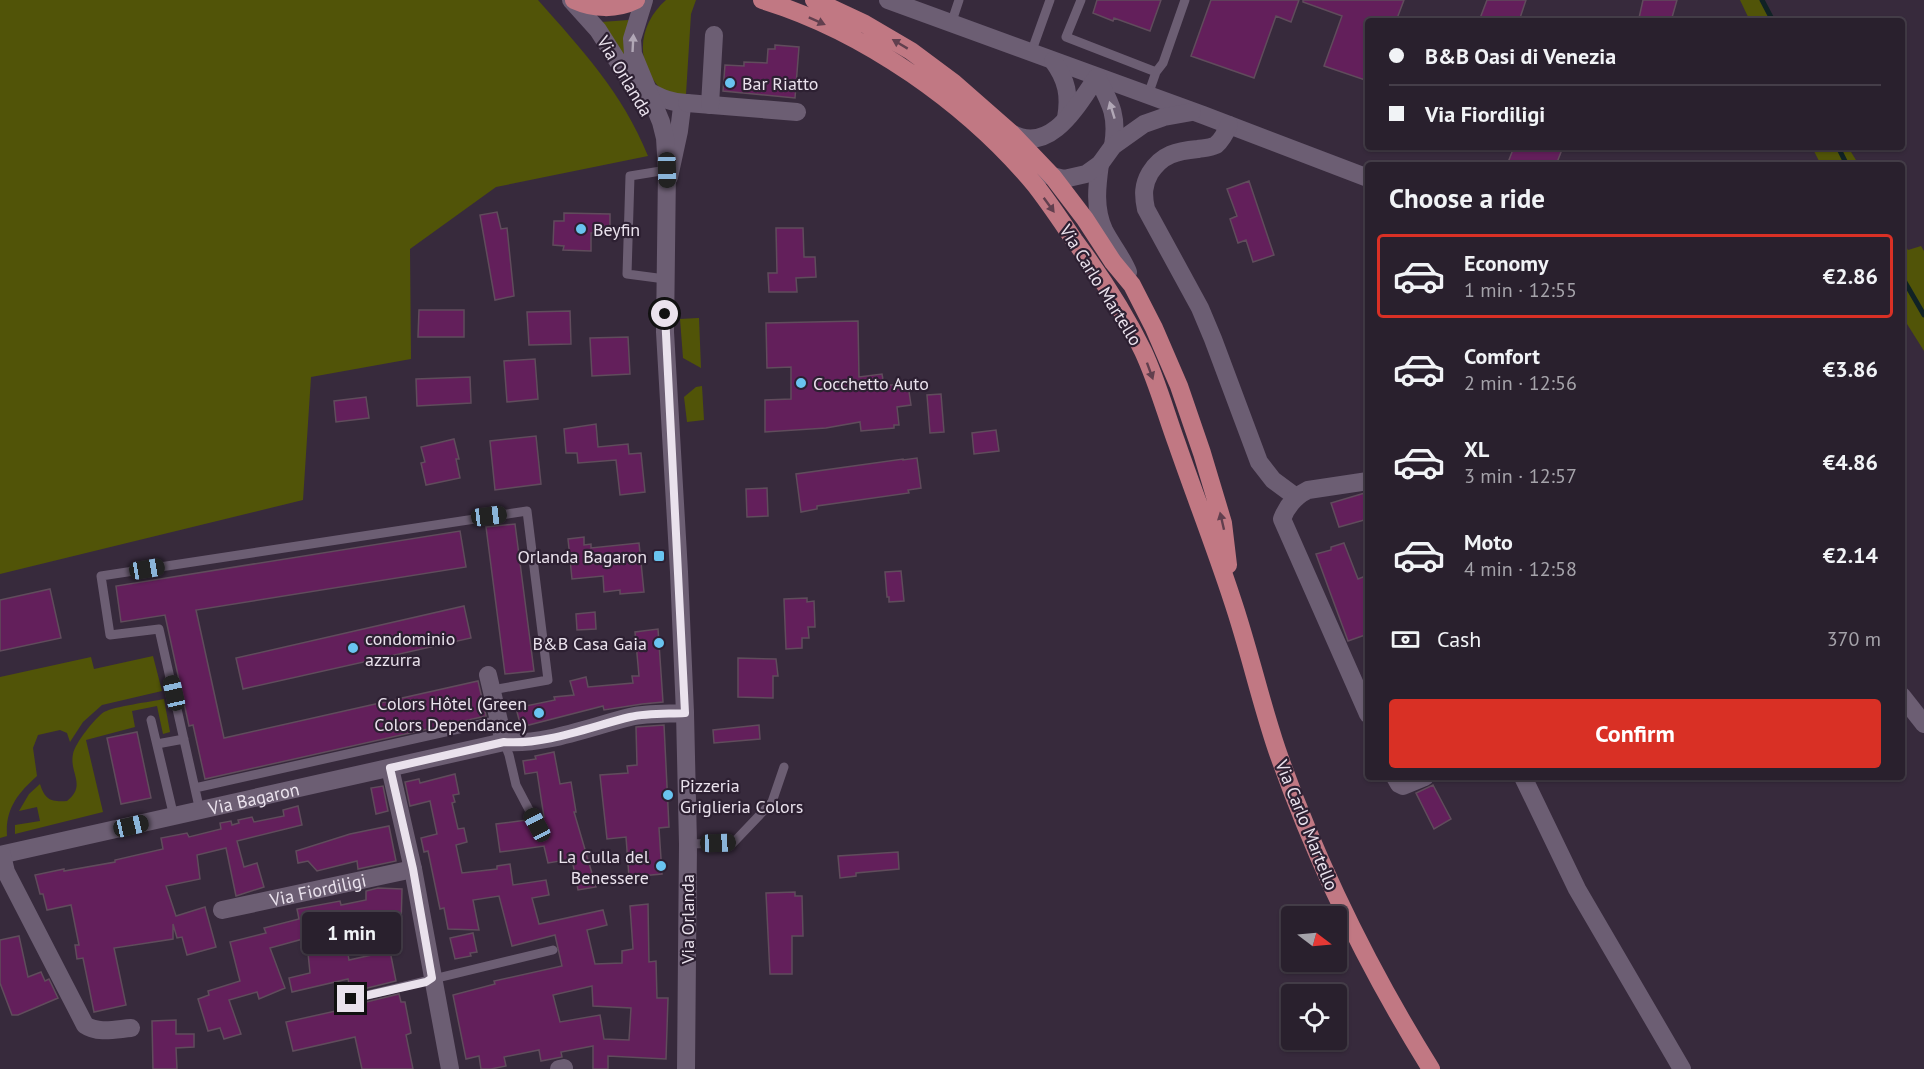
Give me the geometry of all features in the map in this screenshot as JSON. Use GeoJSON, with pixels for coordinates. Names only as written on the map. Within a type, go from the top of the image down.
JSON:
{"type":"FeatureCollection","features":[{"type":"Feature","properties":{"kind":"main road"},"geometry":{"type":"LineString","coordinates":[[573,0],[595,7],[608,8],[636,0]]}},
{"type":"Feature","properties":{"kind":"main road","name":"Via Carlo Martello"},"geometry":{"type":"LineString","coordinates":[[762,0],[852,36],[899,65],[981,129],[1035,186],[1091,262],[1118,305],[1144,353],[1233,600],[1275,745],[1301,816],[1330,883],[1399,1017],[1431,1069]]}},
{"type":"Feature","properties":{"kind":"main road","name":"Via Carlo Martello"},"geometry":{"type":"LineString","coordinates":[[814,0],[865,24],[911,51],[954,83],[1011,133],[1053,177],[1132,285],[1154,328],[1174,376],[1202,453],[1223,523],[1233,600]]}},
{"type":"Feature","properties":{"kind":"street","name":"Via Orlanda"},"geometry":{"type":"LineString","coordinates":[[573,0],[598,30],[636,89],[648,111],[667,170]]}},
{"type":"Feature","properties":{"kind":"street","name":"Via Orlanda"},"geometry":{"type":"LineString","coordinates":[[644,0],[632,45],[638,71],[661,122],[665,138],[667,170],[665,332],[679,563],[688,844],[686,1069]]}},
{"type":"Feature","properties":{"kind":"street"},"geometry":{"type":"LineString","coordinates":[[888,0],[1365,177]]}},
{"type":"Feature","properties":{"kind":"street"},"geometry":{"type":"LineString","coordinates":[[710,105],[714,34]]}},
{"type":"Feature","properties":{"kind":"street","name":"Via Carlo Martello"},"geometry":{"type":"LineString","coordinates":[[864,44],[911,67],[939,85],[974,110],[1033,168],[1053,177],[1064,179],[1079,176],[1100,164],[1120,141],[1144,124],[1153,120],[1195,112]]}},
{"type":"Feature","properties":{"kind":"street"},"geometry":{"type":"LineString","coordinates":[[1053,61],[1066,84],[1069,100],[1066,120]]}},
{"type":"Feature","properties":{"kind":"street"},"geometry":{"type":"LineString","coordinates":[[1011,133],[1021,137],[1047,135],[1056,130],[1097,77],[1113,109],[1120,141]]}},
{"type":"Feature","properties":{"kind":"street"},"geometry":{"type":"LineString","coordinates":[[648,91],[676,103],[798,112]]}},
{"type":"Feature","properties":{"kind":"street"},"geometry":{"type":"LineString","coordinates":[[1120,141],[1137,122],[1148,95]]}},
{"type":"Feature","properties":{"kind":"street"},"geometry":{"type":"LineString","coordinates":[[667,170],[674,159],[682,107],[687,103]]}},
{"type":"Feature","properties":{"kind":"street"},"geometry":{"type":"LineString","coordinates":[[1229,125],[1219,142],[1213,146],[1171,153],[1159,161],[1146,180],[1144,201],[1146,209],[1200,308],[1259,462],[1273,480],[1296,497]]}},
{"type":"Feature","properties":{"kind":"street","name":"Via Carlo Martello"},"geometry":{"type":"LineString","coordinates":[[1100,164],[1096,195],[1098,212],[1103,227],[1126,266],[1132,285]]}},
{"type":"Feature","properties":{"kind":"street"},"geometry":{"type":"LineString","coordinates":[[1365,481],[1308,490],[1296,497],[1282,519],[1365,707]]}},
{"type":"Feature","properties":{"kind":"street"},"geometry":{"type":"LineString","coordinates":[[490,682],[504,742]]}},
{"type":"Feature","properties":{"kind":"street"},"geometry":{"type":"LineString","coordinates":[[1905,700],[1924,724]]}},
{"type":"Feature","properties":{"kind":"street","name":"Via Bagaron"},"geometry":{"type":"LineString","coordinates":[[131,1029],[101,1030],[86,1025],[6,872],[1,855],[504,742],[520,743],[551,737],[633,716],[685,713]]}},
{"type":"Feature","properties":{"kind":"street"},"geometry":{"type":"LineString","coordinates":[[390,768],[413,869],[450,1069]]}},
{"type":"Feature","properties":{"kind":"street"},"geometry":{"type":"LineString","coordinates":[[1397,780],[1404,786],[1418,780]]}},
{"type":"Feature","properties":{"kind":"street"},"geometry":{"type":"LineString","coordinates":[[1524,780],[1577,889],[1682,1069]]}},
{"type":"Feature","properties":{"kind":"street","name":"Via Fiordiligi"},"geometry":{"type":"LineString","coordinates":[[222,910],[413,869]]}},
{"type":"Feature","properties":{"kind":"lane"},"geometry":{"type":"LineString","coordinates":[[951,24],[959,0]]}},
{"type":"Feature","properties":{"kind":"lane"},"geometry":{"type":"LineString","coordinates":[[1031,53],[1050,0]]}},
{"type":"Feature","properties":{"kind":"lane"},"geometry":{"type":"LineString","coordinates":[[1080,0],[1066,37],[1156,72]]}},
{"type":"Feature","properties":{"kind":"lane"},"geometry":{"type":"LineString","coordinates":[[1148,95],[1156,72],[1163,63],[1185,0]]}},
{"type":"Feature","properties":{"kind":"lane"},"geometry":{"type":"LineString","coordinates":[[665,279],[627,274],[630,176],[667,170]]}},
{"type":"Feature","properties":{"kind":"lane"},"geometry":{"type":"LineString","coordinates":[[200,811],[159,629],[110,635],[101,576],[527,511],[548,680],[490,682]]}},
{"type":"Feature","properties":{"kind":"lane"},"geometry":{"type":"LineString","coordinates":[[151,720],[174,817]]}},
{"type":"Feature","properties":{"kind":"lane"},"geometry":{"type":"LineString","coordinates":[[195,788],[499,720]]}},
{"type":"Feature","properties":{"kind":"lane"},"geometry":{"type":"LineString","coordinates":[[156,744],[184,739]]}},
{"type":"Feature","properties":{"kind":"lane"},"geometry":{"type":"LineString","coordinates":[[504,742],[516,785],[537,825]]}},
{"type":"Feature","properties":{"kind":"lane"},"geometry":{"type":"LineString","coordinates":[[688,844],[733,843],[772,802],[784,766]]}},
{"type":"Feature","properties":{"kind":"lane"},"geometry":{"type":"LineString","coordinates":[[351,999],[553,950]]}},
{"type":"Feature","properties":{"kind":"shaded area"},"geometry":{"type":"Polygon","coordinates":[[[0,0],[538,0],[586,55],[614,92],[638,133],[648,156],[496,187],[410,249],[411,359],[311,377],[303,500],[0,574],[0,0]]]}},
{"type":"Feature","properties":{"kind":"shaded area"},"geometry":{"type":"Polygon","coordinates":[[[666,0],[696,0],[691,14],[686,94],[669,94],[664,91],[656,83],[646,66],[644,35],[652,16],[666,0]]]}},
{"type":"Feature","properties":{"kind":"shaded area"},"geometry":{"type":"Polygon","coordinates":[[[1740,0],[1763,0],[1773,18],[1749,18],[1740,0]]]}},
{"type":"Feature","properties":{"kind":"shaded area"},"geometry":{"type":"Polygon","coordinates":[[[629,20],[624,56],[601,22],[629,20]]]}},
{"type":"Feature","properties":{"kind":"shaded area"},"geometry":{"type":"Polygon","coordinates":[[[1814,150],[1850,150],[1857,162],[1820,162],[1814,150]]]}},
{"type":"Feature","properties":{"kind":"shaded area"},"geometry":{"type":"Polygon","coordinates":[[[1905,244],[1908,250],[1921,246],[1924,251],[1924,351],[1905,321],[1905,244]]]}},
{"type":"Feature","properties":{"kind":"shaded area"},"geometry":{"type":"Polygon","coordinates":[[[699,318],[701,368],[683,358],[680,319],[699,318]]]}},
{"type":"Feature","properties":{"kind":"shaded area"},"geometry":{"type":"Polygon","coordinates":[[[702,386],[704,420],[687,422],[684,397],[696,387],[702,386]]]}},
{"type":"Feature","properties":{"kind":"shaded area"},"geometry":{"type":"Polygon","coordinates":[[[153,656],[162,691],[102,705],[83,722],[70,742],[67,733],[60,730],[38,735],[33,748],[37,776],[14,802],[8,818],[7,836],[0,838],[0,677],[91,657],[94,669],[153,656]]]}},
{"type":"Feature","properties":{"kind":"shaded area"},"geometry":{"type":"Polygon","coordinates":[[[164,699],[170,732],[163,734],[157,706],[132,711],[135,727],[86,740],[103,812],[15,834],[15,825],[40,821],[37,807],[19,811],[29,794],[40,784],[49,799],[67,801],[73,795],[77,784],[72,761],[73,754],[86,731],[100,715],[116,708],[164,699]]]}},
{"type":"Feature","properties":{"kind":"building"},"geometry":{"type":"Polygon","coordinates":[[[1097,0],[1161,0],[1150,31],[1093,13],[1097,0]]]}},
{"type":"Feature","properties":{"kind":"building"},"geometry":{"type":"Polygon","coordinates":[[[1211,0],[1299,0],[1291,22],[1276,16],[1254,78],[1191,56],[1211,0]]]}},
{"type":"Feature","properties":{"kind":"building"},"geometry":{"type":"Polygon","coordinates":[[[1303,0],[1404,0],[1397,18],[1365,18],[1365,80],[1324,66],[1342,16],[1303,2],[1303,0]]]}},
{"type":"Feature","properties":{"kind":"building"},"geometry":{"type":"Polygon","coordinates":[[[1487,0],[1526,0],[1520,18],[1480,18],[1487,0]]]}},
{"type":"Feature","properties":{"kind":"building"},"geometry":{"type":"Polygon","coordinates":[[[1643,0],[1677,0],[1672,18],[1639,18],[1643,0]]]}},
{"type":"Feature","properties":{"kind":"building"},"geometry":{"type":"Polygon","coordinates":[[[775,45],[799,47],[795,98],[723,91],[725,65],[744,66],[744,62],[767,63],[768,49],[775,49],[775,45]]]}},
{"type":"Feature","properties":{"kind":"building"},"geometry":{"type":"Polygon","coordinates":[[[1513,150],[1562,150],[1557,162],[1508,162],[1513,150]]]}},
{"type":"Feature","properties":{"kind":"building"},"geometry":{"type":"Polygon","coordinates":[[[1249,181],[1274,255],[1253,262],[1246,240],[1238,243],[1230,219],[1237,216],[1227,189],[1249,181]]]}},
{"type":"Feature","properties":{"kind":"building"},"geometry":{"type":"Polygon","coordinates":[[[497,212],[501,229],[507,228],[514,296],[495,300],[480,215],[497,212]]]}},
{"type":"Feature","properties":{"kind":"building"},"geometry":{"type":"Polygon","coordinates":[[[564,213],[610,214],[610,233],[591,233],[591,251],[563,250],[564,246],[553,245],[554,221],[564,221],[564,213]]]}},
{"type":"Feature","properties":{"kind":"building"},"geometry":{"type":"Polygon","coordinates":[[[776,228],[803,228],[804,257],[815,257],[816,277],[796,278],[797,292],[769,292],[768,273],[777,273],[776,228]]]}},
{"type":"Feature","properties":{"kind":"building"},"geometry":{"type":"Polygon","coordinates":[[[419,310],[464,310],[464,337],[418,337],[419,310]]]}},
{"type":"Feature","properties":{"kind":"building"},"geometry":{"type":"Polygon","coordinates":[[[570,311],[571,344],[529,345],[527,312],[570,311]]]}},
{"type":"Feature","properties":{"kind":"building"},"geometry":{"type":"Polygon","coordinates":[[[858,321],[859,377],[882,374],[884,385],[908,385],[911,405],[897,407],[899,425],[894,425],[894,428],[861,431],[860,422],[826,428],[765,432],[765,400],[791,399],[791,367],[767,368],[766,323],[858,321]]]}},
{"type":"Feature","properties":{"kind":"building"},"geometry":{"type":"Polygon","coordinates":[[[628,337],[630,374],[592,376],[590,338],[628,337]]]}},
{"type":"Feature","properties":{"kind":"building"},"geometry":{"type":"Polygon","coordinates":[[[535,359],[538,399],[507,402],[504,361],[535,359]]]}},
{"type":"Feature","properties":{"kind":"building"},"geometry":{"type":"Polygon","coordinates":[[[470,377],[471,403],[417,406],[416,379],[470,377]]]}},
{"type":"Feature","properties":{"kind":"building"},"geometry":{"type":"Polygon","coordinates":[[[941,394],[944,432],[930,433],[927,395],[941,394]]]}},
{"type":"Feature","properties":{"kind":"building"},"geometry":{"type":"Polygon","coordinates":[[[366,397],[369,418],[336,422],[334,401],[366,397]]]}},
{"type":"Feature","properties":{"kind":"building"},"geometry":{"type":"Polygon","coordinates":[[[596,424],[598,447],[628,444],[629,454],[641,453],[645,492],[620,495],[616,460],[578,463],[577,453],[566,453],[564,429],[596,424]]]}},
{"type":"Feature","properties":{"kind":"building"},"geometry":{"type":"Polygon","coordinates":[[[996,430],[999,451],[974,454],[972,433],[996,430]]]}},
{"type":"Feature","properties":{"kind":"building"},"geometry":{"type":"Polygon","coordinates":[[[536,436],[541,484],[495,490],[490,441],[536,436]]]}},
{"type":"Feature","properties":{"kind":"building"},"geometry":{"type":"Polygon","coordinates":[[[454,439],[459,459],[456,459],[460,478],[426,485],[421,463],[425,462],[421,447],[454,439]]]}},
{"type":"Feature","properties":{"kind":"building"},"geometry":{"type":"Polygon","coordinates":[[[917,458],[921,488],[908,490],[909,493],[817,506],[817,509],[801,512],[796,474],[917,458]]]}},
{"type":"Feature","properties":{"kind":"building"},"geometry":{"type":"Polygon","coordinates":[[[767,488],[768,516],[747,517],[746,489],[767,488]]]}},
{"type":"Feature","properties":{"kind":"building"},"geometry":{"type":"Polygon","coordinates":[[[1365,493],[1365,520],[1339,527],[1331,503],[1365,493]]]}},
{"type":"Feature","properties":{"kind":"building"},"geometry":{"type":"Polygon","coordinates":[[[515,524],[534,671],[505,674],[486,527],[515,524]]]}},
{"type":"Feature","properties":{"kind":"building"},"geometry":{"type":"Polygon","coordinates":[[[460,531],[466,567],[196,610],[224,738],[478,681],[486,716],[205,779],[193,725],[189,726],[165,615],[121,622],[116,586],[460,531]]]}},
{"type":"Feature","properties":{"kind":"building"},"geometry":{"type":"Polygon","coordinates":[[[584,537],[584,545],[591,544],[591,548],[639,543],[644,592],[620,594],[620,590],[604,592],[603,576],[572,579],[568,539],[584,537]]]}},
{"type":"Feature","properties":{"kind":"building"},"geometry":{"type":"Polygon","coordinates":[[[1344,543],[1358,579],[1365,576],[1365,635],[1348,641],[1316,554],[1331,550],[1331,547],[1344,543]]]}},
{"type":"Feature","properties":{"kind":"building"},"geometry":{"type":"Polygon","coordinates":[[[901,571],[904,601],[889,602],[885,572],[901,571]]]}},
{"type":"Feature","properties":{"kind":"building"},"geometry":{"type":"Polygon","coordinates":[[[50,589],[61,638],[0,651],[0,600],[50,589]]]}},
{"type":"Feature","properties":{"kind":"building"},"geometry":{"type":"Polygon","coordinates":[[[807,598],[807,602],[814,601],[815,627],[808,627],[809,638],[802,638],[802,648],[786,649],[784,599],[807,598]]]}},
{"type":"Feature","properties":{"kind":"building","name":"condominio azzurra"},"geometry":{"type":"Polygon","coordinates":[[[464,606],[471,638],[243,689],[236,658],[464,606]]]}},
{"type":"Feature","properties":{"kind":"building"},"geometry":{"type":"Polygon","coordinates":[[[595,612],[596,629],[577,630],[576,614],[595,612]]]}},
{"type":"Feature","properties":{"kind":"building"},"geometry":{"type":"Polygon","coordinates":[[[658,629],[663,702],[604,710],[603,706],[521,727],[516,708],[555,700],[554,697],[574,695],[570,681],[586,677],[588,687],[633,683],[632,676],[639,676],[635,632],[658,629]]]}},
{"type":"Feature","properties":{"kind":"building"},"geometry":{"type":"Polygon","coordinates":[[[738,658],[776,659],[778,676],[773,676],[773,698],[738,697],[738,658]]]}},
{"type":"Feature","properties":{"kind":"building"},"geometry":{"type":"Polygon","coordinates":[[[664,725],[669,827],[659,828],[662,874],[629,877],[626,837],[607,839],[600,775],[628,773],[627,766],[637,765],[636,727],[664,725]]]}},
{"type":"Feature","properties":{"kind":"building"},"geometry":{"type":"Polygon","coordinates":[[[759,725],[760,739],[714,743],[713,730],[759,725]]]}},
{"type":"Feature","properties":{"kind":"building"},"geometry":{"type":"Polygon","coordinates":[[[137,732],[151,798],[121,804],[107,738],[137,732]]]}},
{"type":"Feature","properties":{"kind":"building"},"geometry":{"type":"Polygon","coordinates":[[[554,752],[560,784],[571,782],[576,812],[574,812],[596,887],[578,890],[572,859],[548,863],[544,846],[500,852],[496,824],[527,820],[534,831],[540,831],[543,828],[541,818],[544,817],[537,772],[525,774],[523,761],[554,752]]]}},
{"type":"Feature","properties":{"kind":"building"},"geometry":{"type":"Polygon","coordinates":[[[455,774],[459,794],[453,795],[455,802],[452,803],[458,829],[464,828],[467,842],[456,845],[462,873],[497,869],[497,866],[510,864],[513,885],[546,880],[549,895],[532,898],[539,924],[603,910],[607,925],[587,930],[595,964],[622,963],[622,951],[633,949],[630,906],[648,904],[649,962],[656,961],[657,998],[668,998],[666,1059],[608,1056],[608,1069],[593,1069],[593,1046],[561,1052],[562,1057],[541,1061],[539,1050],[504,1057],[506,1066],[491,1069],[481,1069],[479,1056],[466,1059],[453,995],[495,984],[494,981],[562,966],[555,935],[512,946],[499,896],[473,900],[479,930],[448,929],[444,908],[440,909],[428,851],[424,852],[421,838],[437,834],[430,801],[410,806],[405,782],[419,779],[420,783],[455,774]],[[592,986],[553,995],[560,1022],[600,1015],[604,1039],[629,1040],[631,1008],[593,1006],[592,986]]]}},
{"type":"Feature","properties":{"kind":"building"},"geometry":{"type":"Polygon","coordinates":[[[1433,785],[1451,819],[1434,829],[1416,793],[1433,785]]]}},
{"type":"Feature","properties":{"kind":"building"},"geometry":{"type":"Polygon","coordinates":[[[383,786],[388,811],[376,814],[371,788],[383,786]]]}},
{"type":"Feature","properties":{"kind":"building"},"geometry":{"type":"Polygon","coordinates":[[[298,806],[302,825],[237,841],[244,867],[257,863],[264,887],[236,896],[226,848],[197,855],[200,879],[166,886],[176,916],[205,907],[216,947],[187,955],[182,937],[177,938],[173,924],[173,939],[114,948],[126,1005],[94,1012],[83,958],[77,959],[75,945],[79,945],[71,905],[47,910],[35,875],[115,862],[115,860],[163,849],[161,838],[187,833],[189,837],[221,829],[220,823],[231,821],[232,825],[239,823],[238,820],[252,817],[254,822],[284,816],[283,810],[298,806]]]}},
{"type":"Feature","properties":{"kind":"building"},"geometry":{"type":"Polygon","coordinates":[[[389,826],[396,861],[358,869],[357,861],[317,871],[308,861],[298,863],[296,851],[350,834],[389,826]]]}},
{"type":"Feature","properties":{"kind":"building"},"geometry":{"type":"Polygon","coordinates":[[[898,852],[899,869],[856,873],[856,876],[840,878],[838,856],[898,852]]]}},
{"type":"Feature","properties":{"kind":"building"},"geometry":{"type":"Polygon","coordinates":[[[378,888],[402,889],[401,928],[359,927],[344,930],[349,960],[390,951],[396,981],[351,992],[348,979],[292,992],[289,978],[310,973],[307,943],[304,943],[303,939],[270,948],[285,988],[259,999],[257,992],[229,1000],[241,1034],[224,1039],[220,1028],[208,1031],[198,999],[209,995],[208,991],[240,981],[230,942],[266,933],[264,928],[299,919],[297,909],[340,901],[341,905],[366,900],[366,891],[378,888]]]}},
{"type":"Feature","properties":{"kind":"building"},"geometry":{"type":"Polygon","coordinates":[[[795,892],[795,896],[802,896],[803,936],[792,936],[792,974],[770,974],[766,893],[795,892]]]}},
{"type":"Feature","properties":{"kind":"building"},"geometry":{"type":"Polygon","coordinates":[[[473,933],[477,952],[470,953],[471,956],[455,959],[450,938],[473,933]]]}},
{"type":"Feature","properties":{"kind":"building"},"geometry":{"type":"Polygon","coordinates":[[[19,936],[28,977],[41,972],[45,981],[49,979],[58,998],[18,1015],[12,1015],[0,983],[0,940],[19,936]]]}},
{"type":"Feature","properties":{"kind":"building"},"geometry":{"type":"Polygon","coordinates":[[[399,994],[401,1002],[405,1002],[411,1033],[406,1035],[413,1069],[362,1069],[355,1037],[293,1051],[286,1022],[399,994]]]}},
{"type":"Feature","properties":{"kind":"building"},"geometry":{"type":"Polygon","coordinates":[[[176,1020],[176,1034],[194,1034],[194,1047],[176,1048],[177,1069],[153,1069],[152,1021],[176,1020]]]}},
{"type":"Feature","properties":{"kind":"waterway"},"geometry":{"type":"LineString","coordinates":[[1762,0],[1771,18]]}},
{"type":"Feature","properties":{"kind":"waterway"},"geometry":{"type":"LineString","coordinates":[[1840,150],[1846,162]]}},
{"type":"Feature","properties":{"kind":"waterway"},"geometry":{"type":"LineString","coordinates":[[1905,282],[1924,315]]}},
{"type":"Feature","properties":{"kind":"place","name":"Bar Riatto"},"geometry":{"type":"Point","coordinates":[730,83]}},
{"type":"Feature","properties":{"kind":"place","name":"Beyfin"},"geometry":{"type":"Point","coordinates":[581,229]}},
{"type":"Feature","properties":{"kind":"place","name":"Cocchetto Auto"},"geometry":{"type":"Point","coordinates":[801,383]}},
{"type":"Feature","properties":{"kind":"place","name":"Orlanda Bagaron"},"geometry":{"type":"Point","coordinates":[659,556]}},
{"type":"Feature","properties":{"kind":"place","name":"B&B Casa Gaia"},"geometry":{"type":"Point","coordinates":[659,643]}},
{"type":"Feature","properties":{"kind":"place","name":"condominio azzurra"},"geometry":{"type":"Point","coordinates":[353,648]}},
{"type":"Feature","properties":{"kind":"place","name":"Colors Hôtel (Green Colors Dependance)"},"geometry":{"type":"Point","coordinates":[539,713]}},
{"type":"Feature","properties":{"kind":"place","name":"Pizzeria Griglieria Colors"},"geometry":{"type":"Point","coordinates":[668,795]}},
{"type":"Feature","properties":{"kind":"place","name":"La Culla del Benessere"},"geometry":{"type":"Point","coordinates":[661,866]}},
{"type":"Feature","properties":{"kind":"route"},"geometry":{"type":"LineString","coordinates":[[351,999],[426,982],[432,978],[413,869],[390,768],[504,742],[520,743],[572,733],[633,716],[685,713],[665,314]]}}]}
